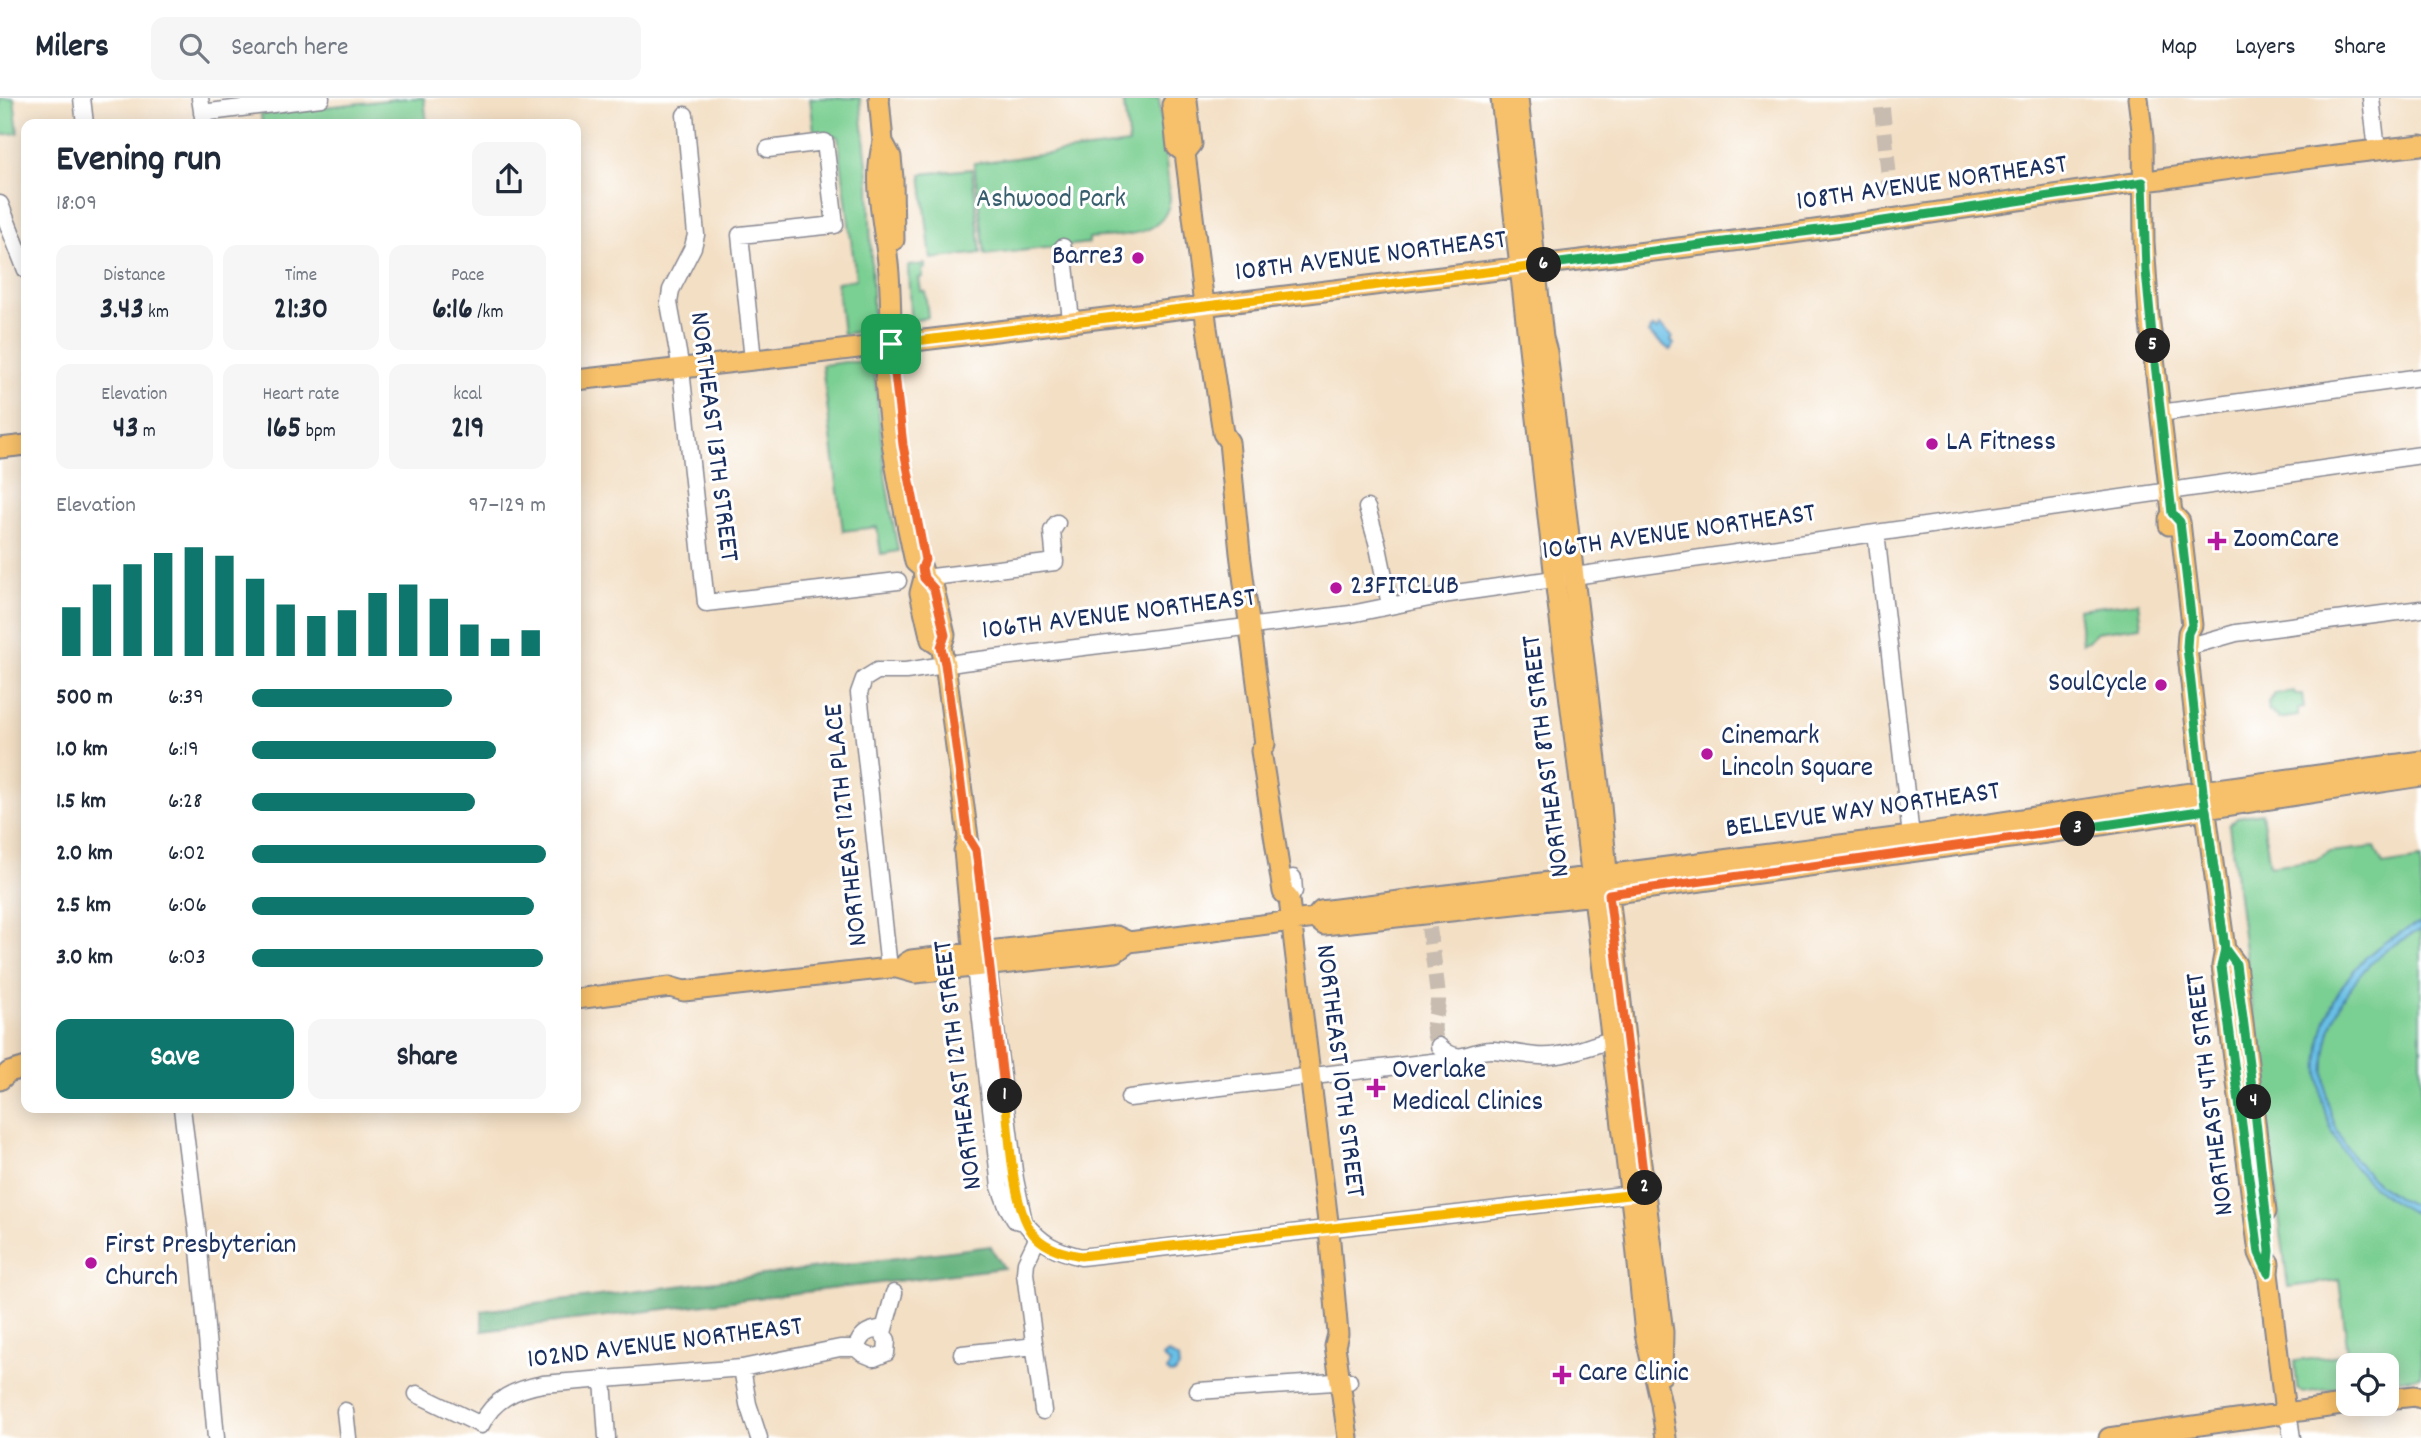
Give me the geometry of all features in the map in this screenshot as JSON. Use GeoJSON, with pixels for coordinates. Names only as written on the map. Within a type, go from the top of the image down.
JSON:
{"type":"FeatureCollection","features":[{"type":"Feature","properties":{"kind":"main road","name":"NORTHEAST 12TH STREET"},"geometry":{"type":"LineString","coordinates":[[879,98],[883,142],[891,156],[893,178],[895,225],[893,247],[888,262],[891,344],[889,367],[885,374],[896,476],[915,562],[923,573],[920,593],[931,640],[943,656],[968,837],[964,851],[981,960]]}},
{"type":"Feature","properties":{"kind":"main road","name":"NORTHEAST 10TH STREET"},"geometry":{"type":"LineString","coordinates":[[1176,98],[1171,105],[1177,147],[1185,153],[1207,328],[1223,433],[1229,442],[1265,744],[1261,751],[1283,892],[1289,898],[1329,1230],[1338,1334],[1335,1346],[1344,1381],[1348,1438]]}},
{"type":"Feature","properties":{"kind":"main road","name":"NORTHEAST 10TH STREET"},"geometry":{"type":"LineString","coordinates":[[1183,98],[1187,101],[1192,144],[1185,153]]}},
{"type":"Feature","properties":{"kind":"main road","name":"NORTHEAST 8TH STREET"},"geometry":{"type":"LineString","coordinates":[[1501,98],[1528,267],[1547,352],[1564,577],[1600,794],[1600,885],[1611,1041],[1661,1312],[1661,1404]]}},
{"type":"Feature","properties":{"kind":"main road","name":"NORTHEAST 8TH STREET"},"geometry":{"type":"LineString","coordinates":[[1518,98],[1528,267]]}},
{"type":"Feature","properties":{"kind":"main road","name":"NORTHEAST 4TH STREET"},"geometry":{"type":"LineString","coordinates":[[2138,98],[2143,138],[2147,282],[2172,513],[2180,522],[2192,625],[2188,640],[2204,800],[2225,949],[2221,966],[2259,1253],[2268,1273],[2285,1412]]}},
{"type":"Feature","properties":{"kind":"main road","name":"108TH AVENUE NORTHEAST"},"geometry":{"type":"LineString","coordinates":[[581,379],[1206,307],[1862,225],[2143,182],[2421,145]]}},
{"type":"Feature","properties":{"kind":"main road"},"geometry":{"type":"LineString","coordinates":[[0,448],[21,446]]}},
{"type":"Feature","properties":{"kind":"main road","name":"NORTHEAST 10TH STREET"},"geometry":{"type":"LineString","coordinates":[[1265,744],[1275,751],[1293,878]]}},
{"type":"Feature","properties":{"kind":"main road","name":"BELLEVUE WAY NORTHEAST"},"geometry":{"type":"LineString","coordinates":[[581,1011],[672,999],[684,992],[893,968],[911,960],[981,960],[1116,936],[1129,942],[1315,918],[1321,911],[1773,871],[2204,800],[2421,761]]}},
{"type":"Feature","properties":{"kind":"main road","name":"BELLEVUE WAY NORTHEAST"},"geometry":{"type":"LineString","coordinates":[[1315,918],[1324,925],[1428,921],[1600,885],[1824,847],[2421,776]]}},
{"type":"Feature","properties":{"kind":"main road"},"geometry":{"type":"LineString","coordinates":[[1773,871],[1786,864],[1822,855],[1824,847]]}},
{"type":"Feature","properties":{"kind":"main road","name":"NORTHEAST 8TH STREET"},"geometry":{"type":"LineString","coordinates":[[1600,885],[1638,1194],[1635,1248],[1645,1334],[1666,1438]]}},
{"type":"Feature","properties":{"kind":"main road","name":"BELLEVUE WAY NORTHEAST"},"geometry":{"type":"LineString","coordinates":[[581,998],[670,986],[684,992]]}},
{"type":"Feature","properties":{"kind":"main road"},"geometry":{"type":"LineString","coordinates":[[0,1069],[21,1067]]}},
{"type":"Feature","properties":{"kind":"main road"},"geometry":{"type":"LineString","coordinates":[[0,1081],[9,1072],[21,1068]]}},
{"type":"Feature","properties":{"kind":"main road"},"geometry":{"type":"LineString","coordinates":[[0,1081],[21,1079]]}},
{"type":"Feature","properties":{"kind":"main road"},"geometry":{"type":"LineString","coordinates":[[1636,1238],[1642,1246],[1649,1306],[1661,1312]]}},
{"type":"Feature","properties":{"kind":"main road","name":"NORTHEAST 10TH STREET"},"geometry":{"type":"LineString","coordinates":[[1344,1381],[1356,1405],[1360,1438]]}},
{"type":"Feature","properties":{"kind":"main road"},"geometry":{"type":"LineString","coordinates":[[2399,1398],[2419,1395]]}},
{"type":"Feature","properties":{"kind":"main road"},"geometry":{"type":"LineString","coordinates":[[2109,1438],[2336,1406]]}},
{"type":"Feature","properties":{"kind":"street"},"geometry":{"type":"LineString","coordinates":[[82,98],[84,119]]}},
{"type":"Feature","properties":{"kind":"street"},"geometry":{"type":"LineString","coordinates":[[202,112],[321,98]]}},
{"type":"Feature","properties":{"kind":"street"},"geometry":{"type":"LineString","coordinates":[[2371,98],[2377,150]]}},
{"type":"Feature","properties":{"kind":"street","name":"NORTHEAST 13TH STREET"},"geometry":{"type":"LineString","coordinates":[[685,115],[696,235],[693,247],[671,290],[669,303],[681,369],[706,603],[898,581]]}},
{"type":"Feature","properties":{"kind":"street"},"geometry":{"type":"LineString","coordinates":[[753,360],[740,235],[835,225],[825,142],[768,149]]}},
{"type":"Feature","properties":{"kind":"street"},"geometry":{"type":"LineString","coordinates":[[0,204],[21,257]]}},
{"type":"Feature","properties":{"kind":"street"},"geometry":{"type":"LineString","coordinates":[[1063,247],[1073,321]]}},
{"type":"Feature","properties":{"kind":"street"},"geometry":{"type":"LineString","coordinates":[[2160,412],[2421,377]]}},
{"type":"Feature","properties":{"kind":"street","name":"106TH AVENUE NORTHEAST"},"geometry":{"type":"LineString","coordinates":[[943,656],[1250,627],[1351,614],[1564,577],[2421,455]]}},
{"type":"Feature","properties":{"kind":"street"},"geometry":{"type":"LineString","coordinates":[[1367,508],[1391,605]]}},
{"type":"Feature","properties":{"kind":"street"},"geometry":{"type":"LineString","coordinates":[[923,573],[1055,562],[1052,531],[1057,523]]}},
{"type":"Feature","properties":{"kind":"street"},"geometry":{"type":"LineString","coordinates":[[1876,533],[1911,836]]}},
{"type":"Feature","properties":{"kind":"street"},"geometry":{"type":"LineString","coordinates":[[2188,640],[2421,609]]}},
{"type":"Feature","properties":{"kind":"street","name":"NORTHEAST 12TH PLACE"},"geometry":{"type":"LineString","coordinates":[[893,968],[860,685],[869,673],[906,671],[943,656]]}},
{"type":"Feature","properties":{"kind":"street","name":"NORTHEAST 10TH STREET"},"geometry":{"type":"LineString","coordinates":[[1289,898],[1294,891],[1293,878]]}},
{"type":"Feature","properties":{"kind":"street","name":"NORTHEAST 12TH STREET"},"geometry":{"type":"LineString","coordinates":[[981,960],[1024,1222],[1015,1220],[1000,1187],[989,1088],[981,960]]}},
{"type":"Feature","properties":{"kind":"street"},"geometry":{"type":"LineString","coordinates":[[1129,1098],[1440,1060],[1443,1050],[1464,1058],[1494,1050],[1519,1055],[1548,1056],[1611,1041]]}},
{"type":"Feature","properties":{"kind":"street"},"geometry":{"type":"LineString","coordinates":[[989,1088],[996,1101],[1003,1136],[1011,1144]]}},
{"type":"Feature","properties":{"kind":"street"},"geometry":{"type":"LineString","coordinates":[[183,1113],[198,1238],[216,1438]]}},
{"type":"Feature","properties":{"kind":"street"},"geometry":{"type":"LineString","coordinates":[[1024,1222],[1037,1239],[1061,1252],[1081,1256],[1638,1194]]}},
{"type":"Feature","properties":{"kind":"street"},"geometry":{"type":"LineString","coordinates":[[1037,1239],[1026,1262],[1025,1273],[1043,1411]]}},
{"type":"Feature","properties":{"kind":"street","name":"102ND AVENUE NORTHEAST"},"geometry":{"type":"LineString","coordinates":[[883,1333],[894,1293]]}},
{"type":"Feature","properties":{"kind":"street","name":"102ND AVENUE NORTHEAST"},"geometry":{"type":"LineString","coordinates":[[417,1394],[481,1431],[486,1413],[498,1401],[521,1389],[543,1384],[742,1368],[840,1348],[856,1348],[874,1358],[886,1353],[887,1340],[879,1329],[869,1331],[863,1334],[856,1348]]}},
{"type":"Feature","properties":{"kind":"street"},"geometry":{"type":"LineString","coordinates":[[962,1354],[1035,1346]]}},
{"type":"Feature","properties":{"kind":"street"},"geometry":{"type":"LineString","coordinates":[[742,1368],[748,1404],[759,1438]]}},
{"type":"Feature","properties":{"kind":"street"},"geometry":{"type":"LineString","coordinates":[[603,1379],[607,1438]]}},
{"type":"Feature","properties":{"kind":"street"},"geometry":{"type":"LineString","coordinates":[[1198,1391],[1344,1381]]}},
{"type":"Feature","properties":{"kind":"street"},"geometry":{"type":"LineString","coordinates":[[345,1411],[348,1438]]}},
{"type":"Feature","properties":{"kind":"street","name":"NORTHEAST 4TH STREET"},"geometry":{"type":"LineString","coordinates":[[2285,1412],[2292,1438]]}},
{"type":"Feature","properties":{"kind":"green space"},"geometry":{"type":"Polygon","coordinates":[[[0,98],[14,98],[18,133],[0,135],[0,98]]]}},
{"type":"Feature","properties":{"kind":"green space"},"geometry":{"type":"Polygon","coordinates":[[[424,98],[426,119],[262,119],[261,114],[424,98]]]}},
{"type":"Feature","properties":{"kind":"green space"},"geometry":{"type":"Polygon","coordinates":[[[810,98],[860,98],[869,184],[873,322],[869,330],[843,334],[837,282],[856,279],[838,136],[815,139],[810,98]]]}},
{"type":"Feature","properties":{"kind":"green space","name":"Ashwood Park"},"geometry":{"type":"Polygon","coordinates":[[[1123,98],[1159,98],[1170,199],[1160,222],[1127,235],[1089,238],[1089,243],[985,255],[974,163],[1129,144],[1123,98]]]}},
{"type":"Feature","properties":{"kind":"green space","name":"Ashwood Park"},"geometry":{"type":"Polygon","coordinates":[[[972,169],[981,253],[931,259],[921,174],[972,169]]]}},
{"type":"Feature","properties":{"kind":"green space"},"geometry":{"type":"Polygon","coordinates":[[[925,264],[926,268],[922,269],[923,277],[919,278],[921,291],[925,291],[928,317],[913,321],[910,315],[908,266],[925,264]]]}},
{"type":"Feature","properties":{"kind":"green space"},"geometry":{"type":"Polygon","coordinates":[[[865,362],[872,365],[874,370],[886,481],[898,551],[881,554],[877,527],[843,531],[822,365],[865,362]]]}},
{"type":"Feature","properties":{"kind":"green space"},"geometry":{"type":"Polygon","coordinates":[[[2138,602],[2141,626],[2096,632],[2088,641],[2082,643],[2078,609],[2138,602]]]}},
{"type":"Feature","properties":{"kind":"green space"},"geometry":{"type":"Polygon","coordinates":[[[2294,691],[2295,694],[2302,694],[2304,708],[2298,709],[2298,716],[2278,719],[2272,711],[2269,712],[2268,702],[2271,702],[2274,694],[2294,691]]]}},
{"type":"Feature","properties":{"kind":"green space"},"geometry":{"type":"Polygon","coordinates":[[[2262,813],[2270,866],[2315,860],[2329,852],[2375,847],[2383,865],[2421,859],[2421,1376],[2399,1379],[2399,1353],[2348,1353],[2339,1280],[2288,1287],[2229,825],[2237,817],[2262,813]]]}},
{"type":"Feature","properties":{"kind":"green space"},"geometry":{"type":"Polygon","coordinates":[[[990,1246],[1004,1268],[482,1331],[482,1311],[990,1246]]]}},
{"type":"Feature","properties":{"kind":"green space"},"geometry":{"type":"Polygon","coordinates":[[[2336,1356],[2336,1388],[2303,1393],[2297,1389],[2295,1361],[2336,1356]]]}},
{"type":"Feature","properties":{"kind":"water"},"geometry":{"type":"Polygon","coordinates":[[[1660,326],[1673,337],[1671,341],[1674,344],[1670,350],[1648,333],[1653,327],[1657,330],[1660,326]]]}},
{"type":"Feature","properties":{"kind":"water"},"geometry":{"type":"Polygon","coordinates":[[[2421,923],[2421,930],[2379,956],[2349,989],[2331,1028],[2325,1070],[2330,1111],[2348,1150],[2378,1184],[2421,1209],[2421,1216],[2377,1189],[2345,1153],[2325,1112],[2319,1068],[2325,1025],[2344,984],[2376,949],[2421,923]]]}},
{"type":"Feature","properties":{"kind":"water"},"geometry":{"type":"Polygon","coordinates":[[[1168,1353],[1178,1359],[1179,1368],[1171,1374],[1167,1371],[1170,1363],[1163,1357],[1168,1353]]]}},
{"type":"Feature","properties":{"kind":"tunnel"},"geometry":{"type":"LineString","coordinates":[[1882,108],[1891,197]]}},
{"type":"Feature","properties":{"kind":"tunnel"},"geometry":{"type":"LineString","coordinates":[[1429,928],[1438,997],[1434,1032],[1439,1046]]}},
{"type":"Feature","properties":{"kind":"place","name":"Barre3"},"geometry":{"type":"Point","coordinates":[1138,258]}},
{"type":"Feature","properties":{"kind":"place","name":"LA Fitness"},"geometry":{"type":"Point","coordinates":[1932,444]}},
{"type":"Feature","properties":{"kind":"place","name":"ZoomCare"},"geometry":{"type":"Point","coordinates":[2217,541]}},
{"type":"Feature","properties":{"kind":"place","name":"23FITCLUB"},"geometry":{"type":"Point","coordinates":[1336,588]}},
{"type":"Feature","properties":{"kind":"place","name":"SoulCycle"},"geometry":{"type":"Point","coordinates":[2161,685]}},
{"type":"Feature","properties":{"kind":"place","name":"Cinemark Lincoln Square"},"geometry":{"type":"Point","coordinates":[1707,754]}},
{"type":"Feature","properties":{"kind":"place","name":"Overlake Medical Clinics"},"geometry":{"type":"Point","coordinates":[1376,1088]}},
{"type":"Feature","properties":{"kind":"place","name":"First Presbyterian Church"},"geometry":{"type":"Point","coordinates":[91,1263]}},
{"type":"Feature","properties":{"kind":"place","name":"Care Clinic"},"geometry":{"type":"Point","coordinates":[1562,1375]}},
{"type":"Feature","properties":{"kind":"route"},"geometry":{"type":"LineString","coordinates":[[891,344],[889,367],[895,374],[903,445],[925,560],[922,568],[924,578],[934,589],[945,635],[941,647],[968,837],[976,850],[1015,1179],[1024,1222],[1037,1239],[1061,1252],[1101,1256],[1646,1193],[1609,894],[2206,810],[2225,949],[2221,966],[2259,1253],[2268,1273],[2270,1251],[2258,1128],[2236,964],[2225,949],[2207,822],[2206,810],[2203,791],[2187,647],[2188,633],[2192,625],[2186,563],[2180,522],[2172,513],[2149,315],[2143,182],[1753,239],[891,344]]}}]}
